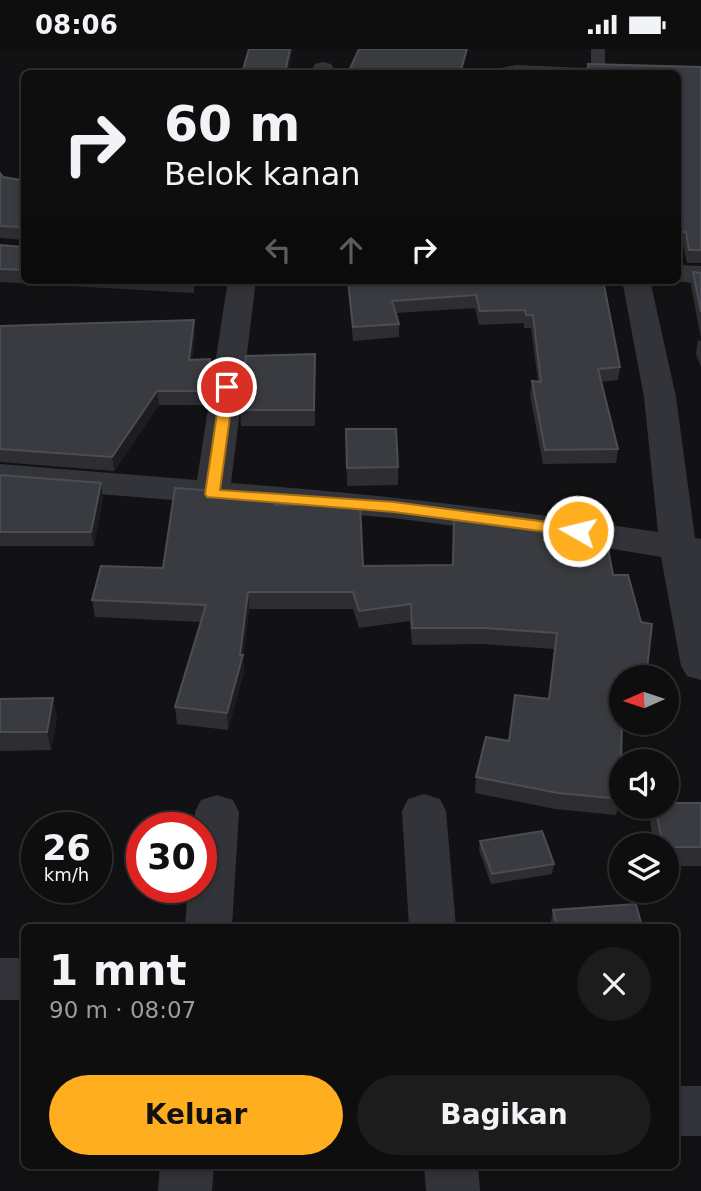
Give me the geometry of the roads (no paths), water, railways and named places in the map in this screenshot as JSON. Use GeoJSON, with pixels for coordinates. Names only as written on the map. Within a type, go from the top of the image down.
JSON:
{"type":"FeatureCollection","features":[{"type":"Feature","properties":{"kind":"street"},"geometry":{"type":"LineString","coordinates":[[681,274],[701,275]]}},
{"type":"Feature","properties":{"kind":"street"},"geometry":{"type":"LineString","coordinates":[[212,494],[241,284]]}},
{"type":"Feature","properties":{"kind":"street"},"geometry":{"type":"LineString","coordinates":[[637,284],[690,549],[701,666]]}},
{"type":"Feature","properties":{"kind":"street"},"geometry":{"type":"LineString","coordinates":[[0,475],[394,507],[690,549]]}},
{"type":"Feature","properties":{"kind":"street"},"geometry":{"type":"LineString","coordinates":[[424,811],[433,924]]}},
{"type":"Feature","properties":{"kind":"street"},"geometry":{"type":"LineString","coordinates":[[208,924],[210,903]]}},
{"type":"Feature","properties":{"kind":"street"},"geometry":{"type":"LineString","coordinates":[[0,979],[21,979]]}},
{"type":"Feature","properties":{"kind":"street"},"geometry":{"type":"LineString","coordinates":[[679,1111],[701,1111]]}},
{"type":"Feature","properties":{"kind":"street"},"geometry":{"type":"LineString","coordinates":[[185,1191],[187,1169]]}},
{"type":"Feature","properties":{"kind":"street"},"geometry":{"type":"LineString","coordinates":[[451,1169],[453,1191]]}},
{"type":"Feature","properties":{"kind":"lane"},"geometry":{"type":"LineString","coordinates":[[591,70],[598,67],[598,49]]}},
{"type":"Feature","properties":{"kind":"lane"},"geometry":{"type":"LineString","coordinates":[[511,70],[540,70]]}}]}
